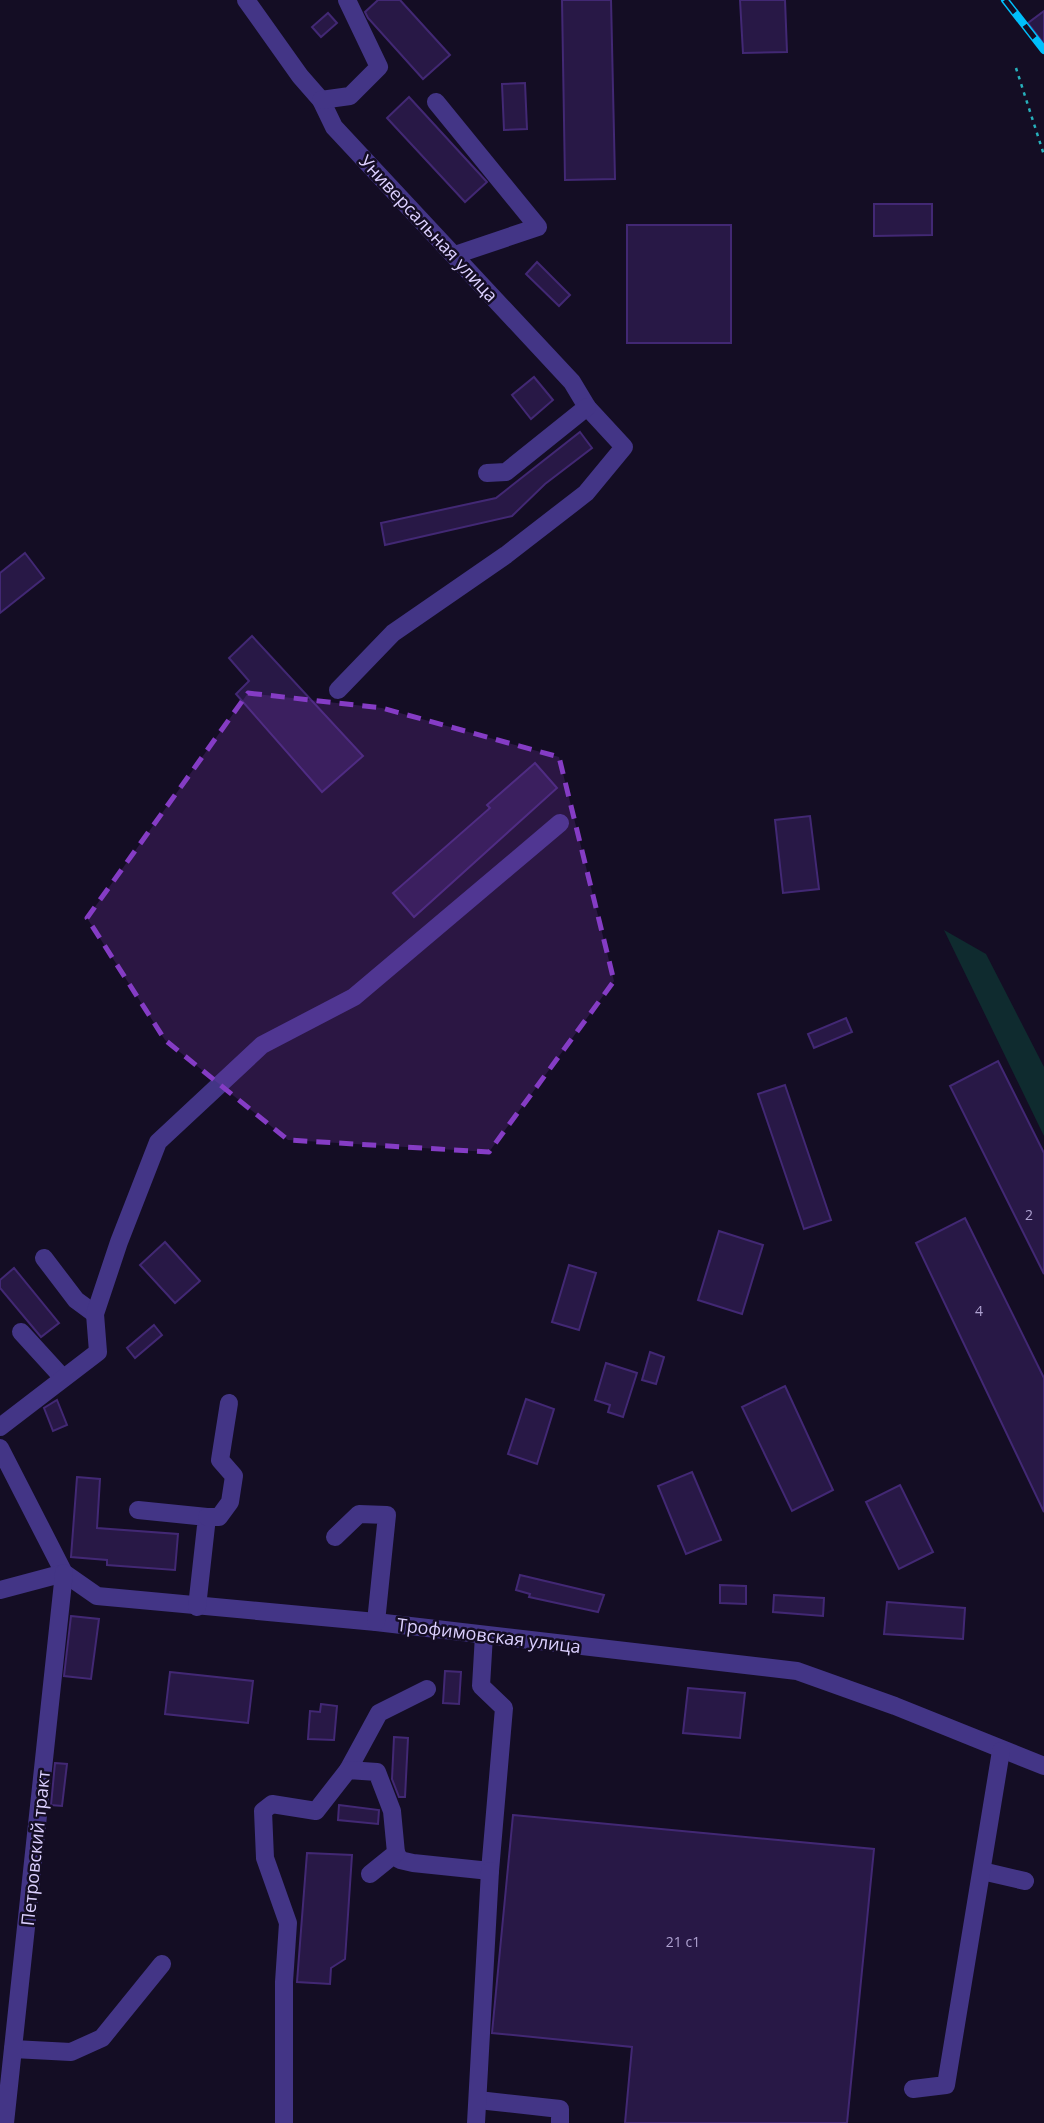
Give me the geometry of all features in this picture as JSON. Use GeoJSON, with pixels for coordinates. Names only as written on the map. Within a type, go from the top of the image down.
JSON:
{"type":"FeatureCollection","features":[{"type":"Feature","properties":{"kind":"street","name":"Универсальная улица"},"geometry":{"type":"LineString","coordinates":[[246,0],[300,76],[321,100],[334,127],[572,382],[587,407],[624,447],[586,493],[506,555],[393,633],[338,690]]}},
{"type":"Feature","properties":{"kind":"street"},"geometry":{"type":"LineString","coordinates":[[321,100],[350,96],[379,67],[347,0]]}},
{"type":"Feature","properties":{"kind":"street"},"geometry":{"type":"LineString","coordinates":[[436,102],[538,227],[455,255]]}},
{"type":"Feature","properties":{"kind":"street"},"geometry":{"type":"LineString","coordinates":[[487,473],[506,472],[587,407]]}},
{"type":"Feature","properties":{"kind":"street"},"geometry":{"type":"LineString","coordinates":[[0,1427],[98,1352],[95,1314],[119,1242],[158,1142],[262,1045],[354,997],[560,823]]}},
{"type":"Feature","properties":{"kind":"street"},"geometry":{"type":"LineString","coordinates":[[44,1258],[76,1300],[95,1314]]}},
{"type":"Feature","properties":{"kind":"street"},"geometry":{"type":"LineString","coordinates":[[21,1332],[63,1378]]}},
{"type":"Feature","properties":{"kind":"street"},"geometry":{"type":"LineString","coordinates":[[138,1510],[219,1517],[230,1502],[234,1476],[220,1460],[229,1403]]}},
{"type":"Feature","properties":{"kind":"street","name":"Трофимовская улица"},"geometry":{"type":"LineString","coordinates":[[0,1448],[64,1573],[97,1596],[376,1622],[797,1671],[895,1706],[1001,1751],[1044,1766]]}},
{"type":"Feature","properties":{"kind":"street"},"geometry":{"type":"LineString","coordinates":[[335,1537],[359,1514],[387,1515],[376,1622]]}},
{"type":"Feature","properties":{"kind":"street"},"geometry":{"type":"LineString","coordinates":[[197,1607],[207,1517]]}},
{"type":"Feature","properties":{"kind":"street"},"geometry":{"type":"LineString","coordinates":[[0,1590],[64,1573]]}},
{"type":"Feature","properties":{"kind":"street","name":"Петровский тракт"},"geometry":{"type":"LineString","coordinates":[[5,2123],[64,1573]]}},
{"type":"Feature","properties":{"kind":"street"},"geometry":{"type":"LineString","coordinates":[[476,2123],[490,1871],[504,1708],[481,1686],[484,1635]]}},
{"type":"Feature","properties":{"kind":"street"},"geometry":{"type":"LineString","coordinates":[[284,2123],[284,1982],[288,1923],[265,1858],[263,1811],[272,1804],[316,1811],[348,1770],[380,1713],[427,1689]]}},
{"type":"Feature","properties":{"kind":"street"},"geometry":{"type":"LineString","coordinates":[[913,2089],[946,2085],[1001,1751]]}},
{"type":"Feature","properties":{"kind":"street"},"geometry":{"type":"LineString","coordinates":[[348,1770],[377,1772],[392,1811],[396,1853],[400,1860],[490,1871]]}},
{"type":"Feature","properties":{"kind":"street"},"geometry":{"type":"LineString","coordinates":[[370,1874],[396,1853]]}},
{"type":"Feature","properties":{"kind":"street"},"geometry":{"type":"LineString","coordinates":[[982,1871],[1026,1881]]}},
{"type":"Feature","properties":{"kind":"street"},"geometry":{"type":"LineString","coordinates":[[13,2049],[71,2052],[102,2038],[162,1964]]}},
{"type":"Feature","properties":{"kind":"street"},"geometry":{"type":"LineString","coordinates":[[478,2100],[560,2109],[559,2123]]}},
{"type":"Feature","properties":{"kind":"path"},"geometry":{"type":"LineString","coordinates":[[1016,68],[1044,155]]}},
{"type":"Feature","properties":{"kind":"highlighted area"},"geometry":{"type":"Polygon","coordinates":[[[248,693],[382,708],[559,757],[614,981],[489,1152],[288,1140],[165,1040],[87,918],[248,693]]]}},
{"type":"Feature","properties":{"kind":"green space"},"geometry":{"type":"Polygon","coordinates":[[[944,930],[986,954],[1044,1067],[1044,1136],[944,930]]]}},
{"type":"Feature","properties":{"kind":"building"},"geometry":{"type":"Polygon","coordinates":[[[378,0],[400,0],[450,55],[423,79],[368,18],[365,12],[378,0]]]}},
{"type":"Feature","properties":{"kind":"building"},"geometry":{"type":"Polygon","coordinates":[[[562,0],[611,0],[615,179],[565,180],[562,0]]]}},
{"type":"Feature","properties":{"kind":"building"},"geometry":{"type":"Polygon","coordinates":[[[740,0],[785,0],[787,52],[743,53],[740,0]]]}},
{"type":"Feature","properties":{"kind":"building"},"geometry":{"type":"Polygon","coordinates":[[[1044,11],[1044,44],[1028,23],[1044,11]]]}},
{"type":"Feature","properties":{"kind":"building"},"geometry":{"type":"Polygon","coordinates":[[[328,13],[337,23],[321,37],[312,27],[328,13]]]}},
{"type":"Feature","properties":{"kind":"building"},"geometry":{"type":"Polygon","coordinates":[[[525,83],[527,129],[504,130],[502,84],[525,83]]]}},
{"type":"Feature","properties":{"kind":"building"},"geometry":{"type":"Polygon","coordinates":[[[409,97],[487,182],[465,202],[387,118],[409,97]]]}},
{"type":"Feature","properties":{"kind":"building"},"geometry":{"type":"Polygon","coordinates":[[[874,204],[932,204],[932,235],[874,236],[874,204]]]}},
{"type":"Feature","properties":{"kind":"building"},"geometry":{"type":"Polygon","coordinates":[[[627,225],[731,225],[731,343],[627,343],[627,225]]]}},
{"type":"Feature","properties":{"kind":"building"},"geometry":{"type":"Polygon","coordinates":[[[537,262],[570,295],[559,306],[526,274],[537,262]]]}},
{"type":"Feature","properties":{"kind":"building"},"geometry":{"type":"Polygon","coordinates":[[[534,377],[553,400],[531,419],[512,395],[534,377]]]}},
{"type":"Feature","properties":{"kind":"building"},"geometry":{"type":"Polygon","coordinates":[[[580,432],[592,448],[545,484],[512,516],[385,545],[381,523],[496,498],[580,432]]]}},
{"type":"Feature","properties":{"kind":"building"},"geometry":{"type":"Polygon","coordinates":[[[25,553],[44,578],[0,613],[0,573],[25,553]]]}},
{"type":"Feature","properties":{"kind":"building"},"geometry":{"type":"Polygon","coordinates":[[[252,636],[363,756],[322,792],[236,694],[249,681],[229,658],[252,636]]]}},
{"type":"Feature","properties":{"kind":"building"},"geometry":{"type":"Polygon","coordinates":[[[535,763],[557,788],[414,917],[393,893],[490,808],[487,805],[535,763]]]}},
{"type":"Feature","properties":{"kind":"building"},"geometry":{"type":"Polygon","coordinates":[[[810,816],[819,889],[783,893],[775,820],[810,816]]]}},
{"type":"Feature","properties":{"kind":"building"},"geometry":{"type":"Polygon","coordinates":[[[846,1018],[852,1032],[814,1048],[808,1034],[846,1018]]]}},
{"type":"Feature","properties":{"kind":"building"},"geometry":{"type":"Polygon","coordinates":[[[998,1061],[1044,1153],[1044,1274],[950,1086],[998,1061]]]}},
{"type":"Feature","properties":{"kind":"building"},"geometry":{"type":"Polygon","coordinates":[[[785,1085],[831,1220],[804,1229],[758,1094],[785,1085]]]}},
{"type":"Feature","properties":{"kind":"building"},"geometry":{"type":"Polygon","coordinates":[[[965,1218],[1044,1378],[1044,1512],[916,1243],[965,1218]]]}},
{"type":"Feature","properties":{"kind":"building"},"geometry":{"type":"Polygon","coordinates":[[[719,1231],[763,1245],[742,1314],[698,1300],[719,1231]]]}},
{"type":"Feature","properties":{"kind":"building"},"geometry":{"type":"Polygon","coordinates":[[[165,1242],[200,1281],[175,1303],[140,1265],[165,1242]]]}},
{"type":"Feature","properties":{"kind":"building"},"geometry":{"type":"Polygon","coordinates":[[[569,1265],[596,1273],[579,1330],[552,1322],[569,1265]]]}},
{"type":"Feature","properties":{"kind":"building"},"geometry":{"type":"Polygon","coordinates":[[[14,1268],[59,1323],[41,1337],[0,1288],[0,1280],[14,1268]]]}},
{"type":"Feature","properties":{"kind":"building"},"geometry":{"type":"Polygon","coordinates":[[[154,1325],[162,1335],[135,1358],[127,1348],[154,1325]]]}},
{"type":"Feature","properties":{"kind":"building"},"geometry":{"type":"Polygon","coordinates":[[[650,1352],[664,1357],[656,1384],[642,1380],[650,1352]]]}},
{"type":"Feature","properties":{"kind":"building"},"geometry":{"type":"Polygon","coordinates":[[[606,1363],[637,1373],[623,1417],[608,1412],[610,1405],[595,1400],[606,1363]]]}},
{"type":"Feature","properties":{"kind":"building"},"geometry":{"type":"Polygon","coordinates":[[[785,1386],[833,1490],[792,1511],[742,1407],[785,1386]]]}},
{"type":"Feature","properties":{"kind":"building"},"geometry":{"type":"Polygon","coordinates":[[[526,1399],[554,1409],[537,1464],[508,1454],[526,1399]]]}},
{"type":"Feature","properties":{"kind":"building"},"geometry":{"type":"Polygon","coordinates":[[[57,1400],[67,1425],[53,1431],[44,1408],[57,1400]]]}},
{"type":"Feature","properties":{"kind":"building"},"geometry":{"type":"Polygon","coordinates":[[[692,1472],[721,1540],[686,1554],[658,1486],[692,1472]]]}},
{"type":"Feature","properties":{"kind":"building"},"geometry":{"type":"Polygon","coordinates":[[[77,1477],[100,1479],[97,1528],[178,1534],[175,1570],[107,1565],[107,1560],[71,1557],[77,1477]]]}},
{"type":"Feature","properties":{"kind":"building"},"geometry":{"type":"Polygon","coordinates":[[[900,1485],[933,1552],[899,1569],[866,1502],[900,1485]]]}},
{"type":"Feature","properties":{"kind":"building"},"geometry":{"type":"Polygon","coordinates":[[[520,1575],[604,1595],[598,1612],[529,1597],[530,1594],[516,1590],[520,1575]]]}},
{"type":"Feature","properties":{"kind":"building"},"geometry":{"type":"Polygon","coordinates":[[[720,1585],[746,1586],[746,1604],[720,1603],[720,1585]]]}},
{"type":"Feature","properties":{"kind":"building"},"geometry":{"type":"Polygon","coordinates":[[[774,1595],[824,1598],[823,1616],[773,1612],[774,1595]]]}},
{"type":"Feature","properties":{"kind":"building"},"geometry":{"type":"Polygon","coordinates":[[[887,1602],[965,1608],[963,1639],[884,1634],[887,1602]]]}},
{"type":"Feature","properties":{"kind":"building"},"geometry":{"type":"Polygon","coordinates":[[[71,1616],[99,1619],[91,1679],[64,1676],[71,1616]]]}},
{"type":"Feature","properties":{"kind":"building"},"geometry":{"type":"Polygon","coordinates":[[[445,1671],[461,1672],[459,1704],[443,1703],[445,1671]]]}},
{"type":"Feature","properties":{"kind":"building"},"geometry":{"type":"Polygon","coordinates":[[[170,1672],[253,1681],[248,1723],[165,1714],[170,1672]]]}},
{"type":"Feature","properties":{"kind":"building"},"geometry":{"type":"Polygon","coordinates":[[[688,1688],[745,1693],[740,1738],[683,1733],[688,1688]]]}},
{"type":"Feature","properties":{"kind":"building"},"geometry":{"type":"Polygon","coordinates":[[[321,1704],[337,1706],[334,1740],[308,1739],[310,1711],[320,1712],[321,1704]]]}},
{"type":"Feature","properties":{"kind":"building"},"geometry":{"type":"Polygon","coordinates":[[[394,1737],[408,1738],[405,1797],[399,1797],[392,1779],[394,1737]]]}},
{"type":"Feature","properties":{"kind":"building"},"geometry":{"type":"Polygon","coordinates":[[[55,1763],[67,1764],[62,1806],[51,1805],[55,1763]]]}},
{"type":"Feature","properties":{"kind":"building"},"geometry":{"type":"Polygon","coordinates":[[[339,1805],[379,1810],[378,1824],[338,1820],[339,1805]]]}},
{"type":"Feature","properties":{"kind":"building"},"geometry":{"type":"Polygon","coordinates":[[[513,1815],[874,1849],[847,2123],[625,2123],[632,2047],[492,2033],[513,1815]]]}},
{"type":"Feature","properties":{"kind":"building"},"geometry":{"type":"Polygon","coordinates":[[[307,1853],[352,1855],[345,1959],[331,1968],[330,1984],[297,1982],[307,1853]]]}},
{"type":"Feature","properties":{"kind":"railway"},"geometry":{"type":"LineString","coordinates":[[1005,0],[1044,50]]}}]}
